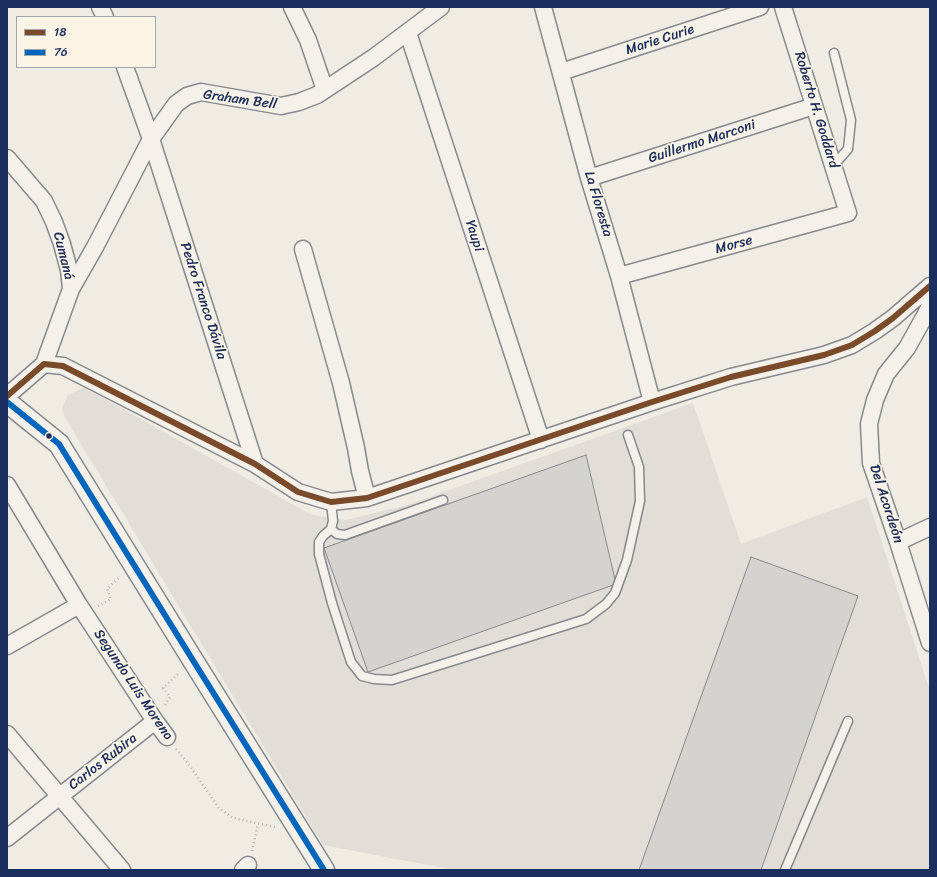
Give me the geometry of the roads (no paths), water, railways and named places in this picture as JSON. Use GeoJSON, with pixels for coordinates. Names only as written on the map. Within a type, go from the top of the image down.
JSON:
{"type":"FeatureCollection","features":[{"type":"Feature","properties":{"kind":"street"},"geometry":{"type":"LineString","coordinates":[[292,7],[308,40],[325,90]]}},
{"type":"Feature","properties":{"kind":"street","name":"Graham Bell"},"geometry":{"type":"LineString","coordinates":[[71,289],[151,139],[176,104],[187,96],[201,92],[280,106],[317,96],[408,33],[441,7]]}},
{"type":"Feature","properties":{"kind":"street","name":"La Floresta"},"geometry":{"type":"LineString","coordinates":[[543,7],[589,178],[619,276],[652,402]]}},
{"type":"Feature","properties":{"kind":"street","name":"Marie Curie"},"geometry":{"type":"LineString","coordinates":[[561,72],[760,7]]}},
{"type":"Feature","properties":{"kind":"street","name":"Roberto H. Goddard"},"geometry":{"type":"LineString","coordinates":[[783,7],[848,213]]}},
{"type":"Feature","properties":{"kind":"street","name":"Yaupi"},"geometry":{"type":"LineString","coordinates":[[408,33],[541,440]]}},
{"type":"Feature","properties":{"kind":"street","name":"Pedro Franco Dávila"},"geometry":{"type":"LineString","coordinates":[[125,68],[151,139],[256,464]]}},
{"type":"Feature","properties":{"kind":"street","name":"Guillermo Marconi"},"geometry":{"type":"LineString","coordinates":[[589,178],[814,106]]}},
{"type":"Feature","properties":{"kind":"street","name":"Cumaná"},"geometry":{"type":"LineString","coordinates":[[7,158],[44,201],[62,244],[68,270],[71,289],[44,364]]}},
{"type":"Feature","properties":{"kind":"street","name":"Morse"},"geometry":{"type":"LineString","coordinates":[[619,276],[848,213]]}},
{"type":"Feature","properties":{"kind":"street"},"geometry":{"type":"LineString","coordinates":[[303,249],[341,383],[367,498]]}},
{"type":"Feature","properties":{"kind":"street"},"geometry":{"type":"LineString","coordinates":[[7,396],[44,364],[63,366],[256,464],[298,492],[331,502],[367,498],[731,377],[824,355],[852,345],[893,318],[930,286]]}},
{"type":"Feature","properties":{"kind":"street","name":"Del Acordeón"},"geometry":{"type":"LineString","coordinates":[[930,305],[907,348],[886,374],[875,400],[869,424],[871,463],[930,643]]}},
{"type":"Feature","properties":{"kind":"street"},"geometry":{"type":"LineString","coordinates":[[7,402],[60,444],[324,870]]}},
{"type":"Feature","properties":{"kind":"street","name":"Segundo Luis Moreno"},"geometry":{"type":"LineString","coordinates":[[7,485],[79,605],[167,737]]}},
{"type":"Feature","properties":{"kind":"street"},"geometry":{"type":"LineString","coordinates":[[898,542],[930,526]]}},
{"type":"Feature","properties":{"kind":"street"},"geometry":{"type":"LineString","coordinates":[[7,646],[79,605]]}},
{"type":"Feature","properties":{"kind":"street","name":"Carlos Rubira"},"geometry":{"type":"LineString","coordinates":[[7,838],[155,721]]}},
{"type":"Feature","properties":{"kind":"street"},"geometry":{"type":"LineString","coordinates":[[7,734],[122,870]]}},
{"type":"Feature","properties":{"kind":"lane"},"geometry":{"type":"LineString","coordinates":[[833,166],[848,149],[851,120],[834,53]]}},
{"type":"Feature","properties":{"kind":"lane"},"geometry":{"type":"LineString","coordinates":[[331,502],[333,521],[331,529],[319,542],[318,554],[351,662],[362,676],[374,679],[392,680],[586,619],[606,604],[615,593],[627,560],[640,501],[639,467],[628,435]]}},
{"type":"Feature","properties":{"kind":"lane"},"geometry":{"type":"LineString","coordinates":[[331,529],[337,534],[345,534],[443,500]]}},
{"type":"Feature","properties":{"kind":"lane"},"geometry":{"type":"LineString","coordinates":[[785,870],[848,721]]}}]}
